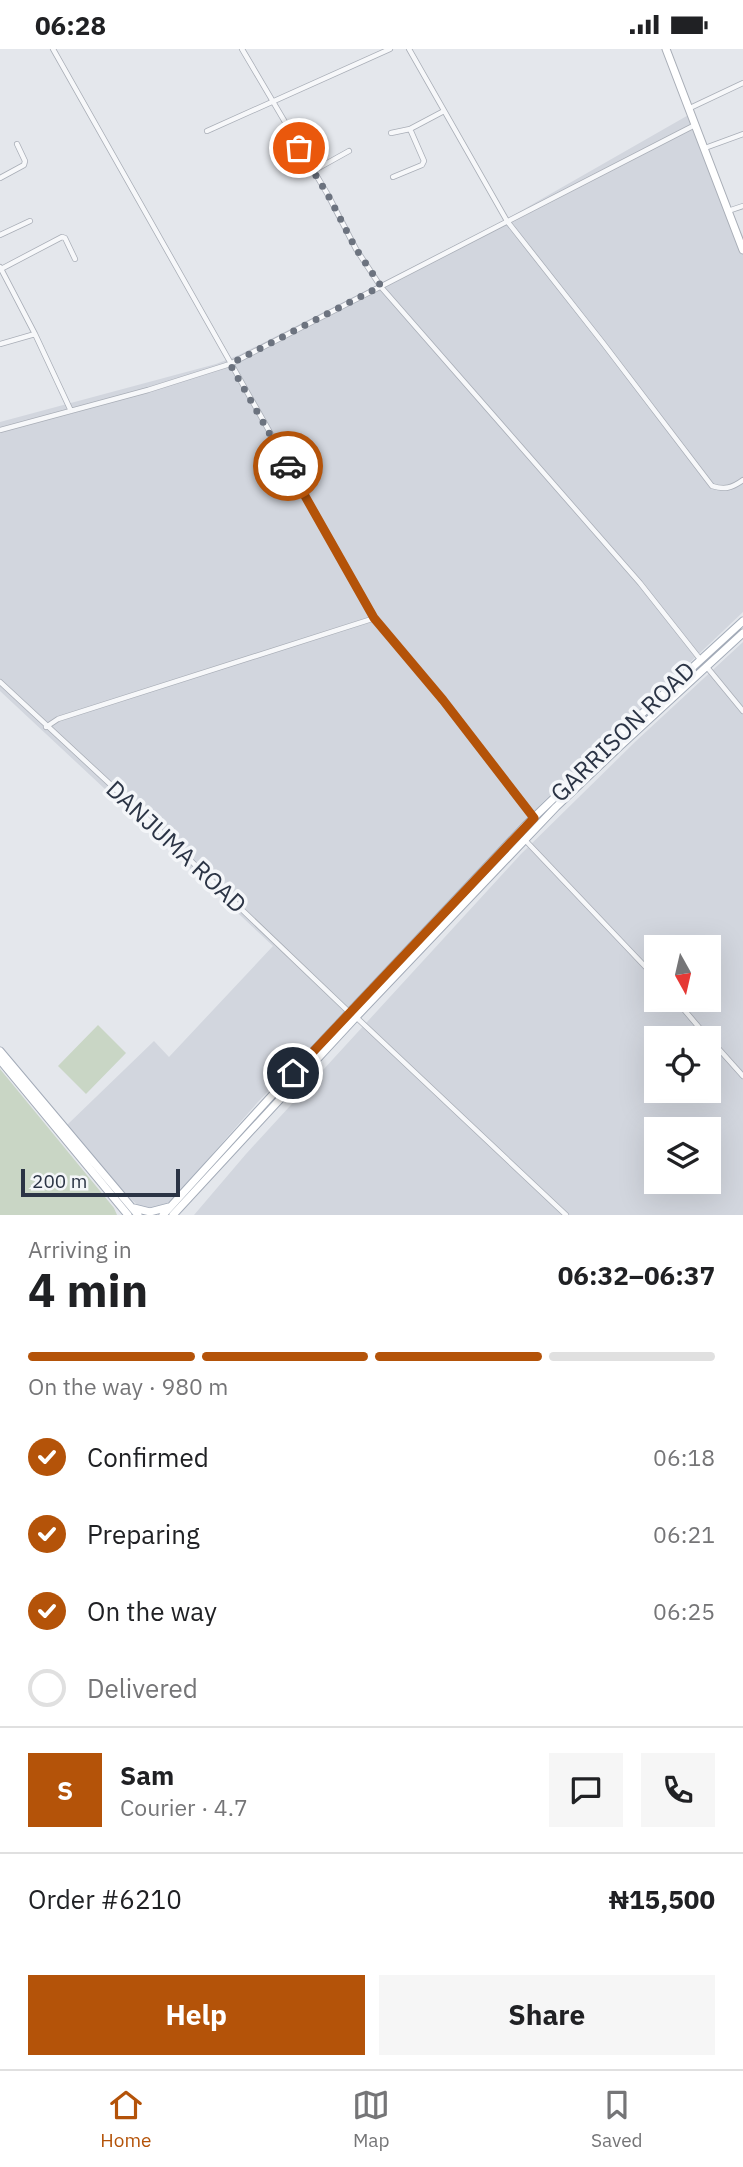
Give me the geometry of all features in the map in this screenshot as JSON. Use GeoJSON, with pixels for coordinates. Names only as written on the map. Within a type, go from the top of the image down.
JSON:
{"type":"FeatureCollection","features":[{"type":"Feature","properties":{"kind":"main road"},"geometry":{"type":"LineString","coordinates":[[666,49],[743,250]]}},
{"type":"Feature","properties":{"kind":"main road","name":"GARRISON ROAD"},"geometry":{"type":"LineString","coordinates":[[163,1215],[177,1206],[534,818],[743,621]]}},
{"type":"Feature","properties":{"kind":"main road","name":"GARRISON ROAD"},"geometry":{"type":"LineString","coordinates":[[353,1015],[590,773],[743,633]]}},
{"type":"Feature","properties":{"kind":"main road"},"geometry":{"type":"LineString","coordinates":[[0,1051],[129,1211],[150,1212],[177,1206]]}},
{"type":"Feature","properties":{"kind":"main road"},"geometry":{"type":"LineString","coordinates":[[0,1060],[117,1202],[138,1215]]}},
{"type":"Feature","properties":{"kind":"main road"},"geometry":{"type":"LineString","coordinates":[[117,1202],[122,1215]]}},
{"type":"Feature","properties":{"kind":"main road","name":"GARRISON ROAD"},"geometry":{"type":"LineString","coordinates":[[176,1215],[177,1206]]}},
{"type":"Feature","properties":{"kind":"street"},"geometry":{"type":"LineString","coordinates":[[53,49],[374,618],[443,700],[534,818]]}},
{"type":"Feature","properties":{"kind":"street"},"geometry":{"type":"LineString","coordinates":[[250,49],[243,51],[356,249],[381,286],[640,583],[700,659]]}},
{"type":"Feature","properties":{"kind":"street"},"geometry":{"type":"LineString","coordinates":[[207,131],[390,49]]}},
{"type":"Feature","properties":{"kind":"street"},"geometry":{"type":"LineString","coordinates":[[409,49],[507,221],[712,486],[722,489],[733,487],[743,480]]}},
{"type":"Feature","properties":{"kind":"street"},"geometry":{"type":"LineString","coordinates":[[690,108],[743,83]]}},
{"type":"Feature","properties":{"kind":"street"},"geometry":{"type":"LineString","coordinates":[[391,133],[410,129],[444,111]]}},
{"type":"Feature","properties":{"kind":"street"},"geometry":{"type":"LineString","coordinates":[[0,430],[230,364],[696,125]]}},
{"type":"Feature","properties":{"kind":"street"},"geometry":{"type":"LineString","coordinates":[[393,177],[424,162],[410,129]]}},
{"type":"Feature","properties":{"kind":"street"},"geometry":{"type":"LineString","coordinates":[[705,148],[743,134]]}},
{"type":"Feature","properties":{"kind":"street"},"geometry":{"type":"LineString","coordinates":[[0,178],[24,165],[25,161],[17,144]]}},
{"type":"Feature","properties":{"kind":"street"},"geometry":{"type":"LineString","coordinates":[[313,171],[349,151]]}},
{"type":"Feature","properties":{"kind":"street"},"geometry":{"type":"LineString","coordinates":[[728,211],[743,206]]}},
{"type":"Feature","properties":{"kind":"street"},"geometry":{"type":"LineString","coordinates":[[0,235],[30,221]]}},
{"type":"Feature","properties":{"kind":"street"},"geometry":{"type":"LineString","coordinates":[[71,411],[0,268],[62,237],[75,259]]}},
{"type":"Feature","properties":{"kind":"street"},"geometry":{"type":"LineString","coordinates":[[0,344],[35,334]]}},
{"type":"Feature","properties":{"kind":"street"},"geometry":{"type":"LineString","coordinates":[[46,727],[69,716],[374,618]]}},
{"type":"Feature","properties":{"kind":"street"},"geometry":{"type":"LineString","coordinates":[[706,666],[743,711]]}},
{"type":"Feature","properties":{"kind":"street","name":"DANJUMA ROAD"},"geometry":{"type":"LineString","coordinates":[[0,682],[566,1215]]}},
{"type":"Feature","properties":{"kind":"street"},"geometry":{"type":"LineString","coordinates":[[525,840],[644,965]]}},
{"type":"Feature","properties":{"kind":"street"},"geometry":{"type":"LineString","coordinates":[[686,1012],[699,1026]]}},
{"type":"Feature","properties":{"kind":"street"},"geometry":{"type":"LineString","coordinates":[[721,1051],[743,1076]]}},
{"type":"Feature","properties":{"kind":"shaded area"},"geometry":{"type":"Polygon","coordinates":[[[692,113],[743,237],[743,612],[542,803],[257,1103],[173,1199],[161,1207],[140,1207],[125,1194],[67,1125],[154,1041],[169,1057],[273,946],[0,691],[0,422],[216,364],[239,355],[503,221],[692,113]]]}},
{"type":"Feature","properties":{"kind":"shaded area"},"geometry":{"type":"Polygon","coordinates":[[[743,642],[743,1215],[194,1215],[246,1154],[521,854],[636,741],[743,642]]]}},
{"type":"Feature","properties":{"kind":"green space"},"geometry":{"type":"Polygon","coordinates":[[[98,1025],[126,1053],[86,1094],[58,1066],[98,1025]]]}},
{"type":"Feature","properties":{"kind":"green space"},"geometry":{"type":"Polygon","coordinates":[[[0,1069],[114,1208],[117,1215],[0,1215],[0,1069]]]}},
{"type":"Feature","properties":{"kind":"way so far"},"geometry":{"type":"LineString","coordinates":[[288,466],[230,364],[381,286],[356,249],[328,195],[299,148]]}},
{"type":"Feature","properties":{"kind":"route"},"geometry":{"type":"LineString","coordinates":[[288,466],[374,618],[443,700],[534,818],[293,1073]]}}]}
